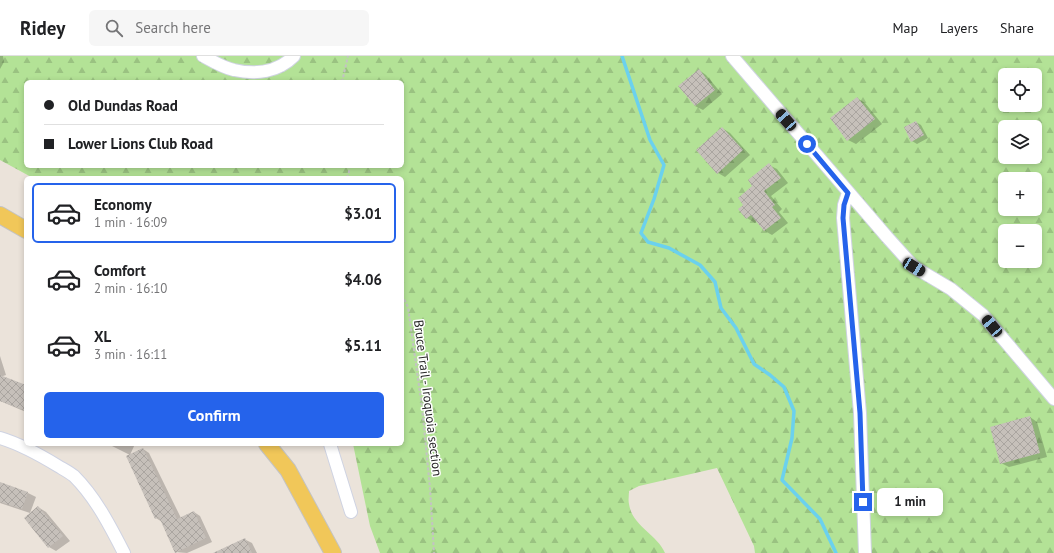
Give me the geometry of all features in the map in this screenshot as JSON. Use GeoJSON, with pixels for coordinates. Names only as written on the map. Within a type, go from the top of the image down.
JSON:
{"type":"FeatureCollection","features":[{"type":"Feature","properties":{"kind":"main road"},"geometry":{"type":"LineString","coordinates":[[0,215],[24,229]]}},
{"type":"Feature","properties":{"kind":"main road"},"geometry":{"type":"LineString","coordinates":[[269,446],[288,470],[333,553]]}},
{"type":"Feature","properties":{"kind":"street"},"geometry":{"type":"LineString","coordinates":[[203,56],[233,70],[262,72],[286,64],[294,56]]}},
{"type":"Feature","properties":{"kind":"street"},"geometry":{"type":"LineString","coordinates":[[732,56],[848,193],[914,267],[951,289],[983,315],[1054,399]]}},
{"type":"Feature","properties":{"kind":"street"},"geometry":{"type":"LineString","coordinates":[[848,193],[844,205],[843,218],[860,413],[865,553]]}},
{"type":"Feature","properties":{"kind":"street"},"geometry":{"type":"LineString","coordinates":[[0,438],[12,442],[46,459],[73,475],[93,498],[111,527],[124,553]]}},
{"type":"Feature","properties":{"kind":"street"},"geometry":{"type":"LineString","coordinates":[[331,446],[351,512]]}},
{"type":"Feature","properties":{"kind":"path"},"geometry":{"type":"LineString","coordinates":[[342,80],[348,56]]}},
{"type":"Feature","properties":{"kind":"path","name":"Bruce Trail - Iroquoia section"},"geometry":{"type":"LineString","coordinates":[[404,299],[408,307],[422,407],[430,488],[434,553]]}},
{"type":"Feature","properties":{"kind":"green space"},"geometry":{"type":"Polygon","coordinates":[[[0,56],[1054,56],[1054,553],[755,553],[754,546],[717,468],[639,486],[629,491],[629,504],[631,512],[661,546],[665,553],[380,553],[370,526],[353,446],[404,446],[404,176],[29,176],[0,160],[0,56]]]}},
{"type":"Feature","properties":{"kind":"building"},"geometry":{"type":"Polygon","coordinates":[[[699,69],[715,90],[695,106],[678,86],[699,69]]]}},
{"type":"Feature","properties":{"kind":"building"},"geometry":{"type":"Polygon","coordinates":[[[857,97],[875,119],[847,141],[830,118],[857,97]]]}},
{"type":"Feature","properties":{"kind":"building"},"geometry":{"type":"Polygon","coordinates":[[[916,121],[924,135],[911,142],[904,127],[916,121]]]}},
{"type":"Feature","properties":{"kind":"building"},"geometry":{"type":"Polygon","coordinates":[[[722,127],[743,150],[717,174],[696,150],[722,127]]]}},
{"type":"Feature","properties":{"kind":"building"},"geometry":{"type":"Polygon","coordinates":[[[769,163],[781,178],[764,191],[775,205],[772,207],[781,218],[764,231],[751,215],[746,219],[738,209],[743,205],[738,198],[752,186],[748,180],[769,163]]]}},
{"type":"Feature","properties":{"kind":"building"},"geometry":{"type":"Polygon","coordinates":[[[0,375],[24,384],[24,410],[0,401],[0,375]]]}},
{"type":"Feature","properties":{"kind":"building"},"geometry":{"type":"Polygon","coordinates":[[[1030,416],[1040,453],[1000,464],[990,427],[1030,416]]]}},
{"type":"Feature","properties":{"kind":"building"},"geometry":{"type":"Polygon","coordinates":[[[143,448],[177,519],[194,511],[206,538],[175,553],[159,517],[155,519],[126,456],[143,448]]]}},
{"type":"Feature","properties":{"kind":"building"},"geometry":{"type":"Polygon","coordinates":[[[0,482],[28,492],[22,509],[0,502],[0,482]]]}},
{"type":"Feature","properties":{"kind":"building"},"geometry":{"type":"Polygon","coordinates":[[[38,506],[63,536],[48,548],[24,518],[38,506]]]}},
{"type":"Feature","properties":{"kind":"building"},"geometry":{"type":"Polygon","coordinates":[[[245,538],[252,553],[213,553],[245,538]]]}},
{"type":"Feature","properties":{"kind":"waterway"},"geometry":{"type":"LineString","coordinates":[[622,56],[650,140],[664,165],[654,199],[641,233],[648,242],[669,248],[700,265],[715,282],[721,308],[736,328],[754,364],[784,387],[794,411],[792,438],[782,480],[820,519],[836,553]]}},
{"type":"Feature","properties":{"kind":"route"},"geometry":{"type":"LineString","coordinates":[[807,144],[848,193],[844,205],[843,218],[860,413],[863,502]]}}]}
